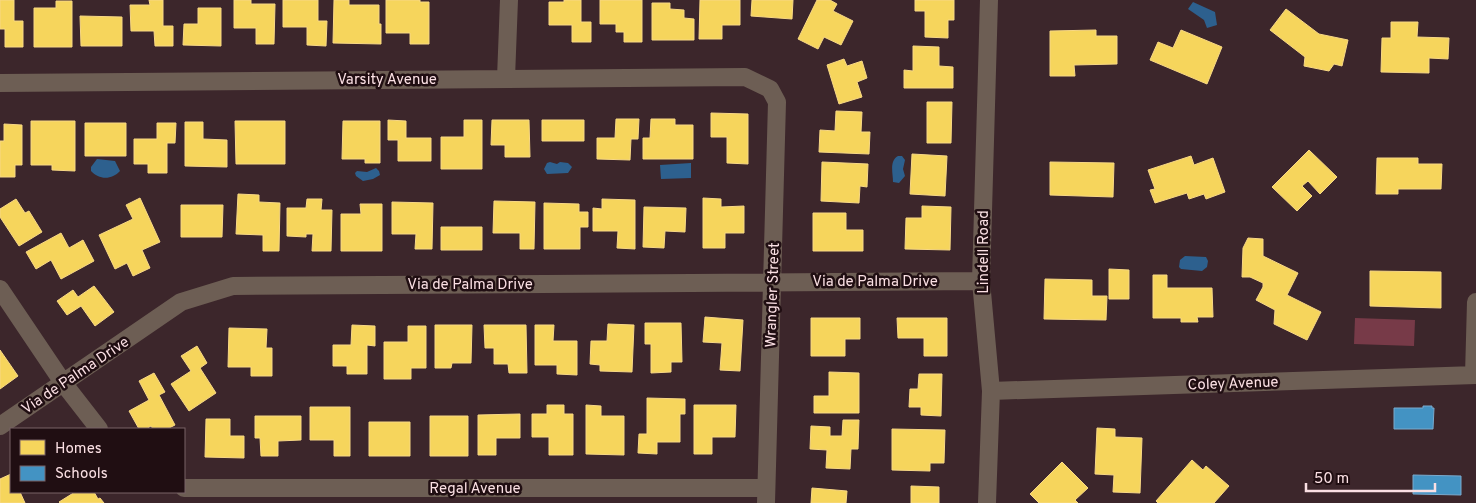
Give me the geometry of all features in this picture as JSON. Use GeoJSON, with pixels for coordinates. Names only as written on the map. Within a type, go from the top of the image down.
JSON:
{"type":"FeatureCollection","features":[{"type":"Feature","properties":{"kind":"street"},"geometry":{"type":"LineString","coordinates":[[506,78],[509,0]]}},
{"type":"Feature","properties":{"kind":"street","name":"Lindell Road"},"geometry":{"type":"LineString","coordinates":[[987,503],[991,391],[981,281],[988,0]]}},
{"type":"Feature","properties":{"kind":"street","name":"Varsity Avenue"},"geometry":{"type":"LineString","coordinates":[[0,83],[745,77],[770,89]]}},
{"type":"Feature","properties":{"kind":"street","name":"Wrangler Street"},"geometry":{"type":"LineString","coordinates":[[766,495],[777,102],[770,89]]}},
{"type":"Feature","properties":{"kind":"street","name":"Via de Palma Drive"},"geometry":{"type":"LineString","coordinates":[[0,426],[182,302],[233,286],[981,281]]}},
{"type":"Feature","properties":{"kind":"street"},"geometry":{"type":"LineString","coordinates":[[0,289],[64,384],[98,428]]}},
{"type":"Feature","properties":{"kind":"street"},"geometry":{"type":"LineString","coordinates":[[1475,375],[1476,302]]}},
{"type":"Feature","properties":{"kind":"street","name":"Coley Avenue"},"geometry":{"type":"LineString","coordinates":[[991,391],[1475,375]]}},
{"type":"Feature","properties":{"kind":"street","name":"Regal Avenue"},"geometry":{"type":"LineString","coordinates":[[185,488],[766,495]]}},
{"type":"Feature","properties":{"kind":"shaded area"},"geometry":{"type":"Polygon","coordinates":[[[1355,318],[1415,320],[1414,346],[1354,344],[1355,318]]]}},
{"type":"Feature","properties":{"kind":"water"},"geometry":{"type":"Polygon","coordinates":[[[1193,2],[1215,12],[1217,25],[1207,28],[1204,20],[1188,9],[1193,2]]]}},
{"type":"Feature","properties":{"kind":"water"},"geometry":{"type":"Polygon","coordinates":[[[898,156],[902,156],[905,160],[903,169],[905,176],[899,183],[893,182],[892,171],[893,161],[898,156]]]}},
{"type":"Feature","properties":{"kind":"water"},"geometry":{"type":"Polygon","coordinates":[[[97,159],[115,161],[120,171],[113,176],[105,178],[94,174],[91,171],[91,167],[97,159]]]}},
{"type":"Feature","properties":{"kind":"water"},"geometry":{"type":"Polygon","coordinates":[[[560,162],[568,163],[572,167],[568,173],[547,174],[544,169],[547,163],[557,164],[560,162]]]}},
{"type":"Feature","properties":{"kind":"water"},"geometry":{"type":"Polygon","coordinates":[[[691,163],[691,178],[661,179],[660,165],[691,163]]]}},
{"type":"Feature","properties":{"kind":"water"},"geometry":{"type":"Polygon","coordinates":[[[376,168],[380,175],[373,179],[363,181],[355,173],[357,171],[367,172],[376,168]]]}},
{"type":"Feature","properties":{"kind":"water"},"geometry":{"type":"Polygon","coordinates":[[[1185,256],[1206,257],[1208,261],[1207,267],[1202,271],[1181,269],[1179,267],[1180,260],[1185,256]]]}},
{"type":"Feature","properties":{"kind":"building: Homes"},"geometry":{"type":"Polygon","coordinates":[[[0,0],[14,0],[14,21],[23,21],[23,47],[5,47],[5,29],[0,29],[0,0]]]}},
{"type":"Feature","properties":{"kind":"building: Homes"},"geometry":{"type":"Polygon","coordinates":[[[149,0],[163,0],[163,26],[173,26],[173,46],[155,46],[154,31],[131,31],[130,5],[150,5],[149,0]]]}},
{"type":"Feature","properties":{"kind":"building: Homes"},"geometry":{"type":"Polygon","coordinates":[[[234,0],[251,0],[251,4],[275,4],[274,44],[256,44],[256,28],[234,28],[234,0]]]}},
{"type":"Feature","properties":{"kind":"building: Homes"},"geometry":{"type":"Polygon","coordinates":[[[283,0],[318,0],[318,21],[327,21],[326,46],[307,45],[307,27],[283,27],[283,0]]]}},
{"type":"Feature","properties":{"kind":"building: Homes"},"geometry":{"type":"Polygon","coordinates":[[[334,0],[349,0],[349,5],[379,5],[381,44],[333,43],[334,0]]]}},
{"type":"Feature","properties":{"kind":"building: Homes"},"geometry":{"type":"Polygon","coordinates":[[[386,0],[420,0],[420,2],[429,2],[429,44],[410,44],[410,33],[386,33],[386,0]]]}},
{"type":"Feature","properties":{"kind":"building: Homes"},"geometry":{"type":"Polygon","coordinates":[[[564,0],[581,0],[581,22],[591,22],[591,42],[572,42],[572,25],[549,25],[549,2],[564,2],[564,0]]]}},
{"type":"Feature","properties":{"kind":"building: Homes"},"geometry":{"type":"Polygon","coordinates":[[[600,0],[642,0],[642,42],[624,42],[624,32],[616,32],[616,24],[600,24],[600,0]]]}},
{"type":"Feature","properties":{"kind":"building: Homes"},"geometry":{"type":"Polygon","coordinates":[[[700,0],[740,0],[740,25],[722,25],[722,39],[699,39],[700,0]]]}},
{"type":"Feature","properties":{"kind":"building: Homes"},"geometry":{"type":"Polygon","coordinates":[[[752,0],[793,0],[792,19],[751,16],[752,0]]]}},
{"type":"Feature","properties":{"kind":"building: Homes"},"geometry":{"type":"Polygon","coordinates":[[[817,0],[830,0],[837,4],[833,11],[853,21],[841,45],[824,37],[818,49],[798,39],[817,0]]]}},
{"type":"Feature","properties":{"kind":"building: Homes"},"geometry":{"type":"Polygon","coordinates":[[[915,0],[954,0],[954,20],[948,20],[948,38],[925,37],[925,11],[915,11],[915,0]]]}},
{"type":"Feature","properties":{"kind":"building: Homes"},"geometry":{"type":"Polygon","coordinates":[[[56,1],[72,1],[72,47],[34,47],[34,8],[56,8],[56,1]]]}},
{"type":"Feature","properties":{"kind":"building: Homes"},"geometry":{"type":"Polygon","coordinates":[[[652,3],[670,3],[670,9],[684,10],[684,18],[694,19],[694,40],[652,40],[652,3]]]}},
{"type":"Feature","properties":{"kind":"building: Homes"},"geometry":{"type":"Polygon","coordinates":[[[198,8],[221,8],[221,46],[183,45],[184,24],[198,24],[198,8]]]}},
{"type":"Feature","properties":{"kind":"building: Homes"},"geometry":{"type":"Polygon","coordinates":[[[1286,9],[1319,34],[1348,40],[1342,66],[1334,64],[1329,71],[1304,66],[1305,57],[1270,30],[1286,9]]]}},
{"type":"Feature","properties":{"kind":"building: Homes"},"geometry":{"type":"Polygon","coordinates":[[[80,16],[122,17],[122,46],[81,46],[80,16]]]}},
{"type":"Feature","properties":{"kind":"building: Homes"},"geometry":{"type":"Polygon","coordinates":[[[1391,22],[1418,22],[1417,37],[1449,38],[1448,59],[1429,58],[1429,73],[1381,72],[1382,38],[1391,38],[1391,22]]]}},
{"type":"Feature","properties":{"kind":"building: Homes"},"geometry":{"type":"Polygon","coordinates":[[[1096,30],[1096,36],[1117,36],[1117,64],[1074,65],[1075,76],[1050,76],[1050,31],[1096,30]]]}},
{"type":"Feature","properties":{"kind":"building: Homes"},"geometry":{"type":"Polygon","coordinates":[[[1181,30],[1222,47],[1207,84],[1150,60],[1158,42],[1173,48],[1181,30]]]}},
{"type":"Feature","properties":{"kind":"building: Homes"},"geometry":{"type":"Polygon","coordinates":[[[913,46],[939,47],[939,66],[953,67],[953,88],[904,88],[904,70],[913,71],[913,46]]]}},
{"type":"Feature","properties":{"kind":"building: Homes"},"geometry":{"type":"Polygon","coordinates":[[[844,59],[847,66],[862,61],[867,78],[857,82],[862,97],[839,104],[827,65],[844,59]]]}},
{"type":"Feature","properties":{"kind":"building: Homes"},"geometry":{"type":"Polygon","coordinates":[[[927,102],[952,102],[951,143],[927,143],[927,102]]]}},
{"type":"Feature","properties":{"kind":"building: Homes"},"geometry":{"type":"Polygon","coordinates":[[[836,111],[862,112],[861,132],[870,132],[869,154],[819,152],[820,130],[835,131],[836,111]]]}},
{"type":"Feature","properties":{"kind":"building: Homes"},"geometry":{"type":"Polygon","coordinates":[[[711,113],[748,114],[748,164],[727,163],[727,137],[711,137],[711,113]]]}},
{"type":"Feature","properties":{"kind":"building: Homes"},"geometry":{"type":"Polygon","coordinates":[[[616,119],[639,119],[638,139],[631,139],[630,160],[597,159],[597,138],[615,138],[616,119]]]}},
{"type":"Feature","properties":{"kind":"building: Homes"},"geometry":{"type":"Polygon","coordinates":[[[651,119],[675,119],[675,125],[693,125],[693,159],[643,159],[643,138],[650,138],[651,119]]]}},
{"type":"Feature","properties":{"kind":"building: Homes"},"geometry":{"type":"Polygon","coordinates":[[[388,120],[406,121],[406,138],[431,138],[431,161],[398,161],[398,140],[388,140],[388,120]]]}},
{"type":"Feature","properties":{"kind":"building: Homes"},"geometry":{"type":"Polygon","coordinates":[[[464,120],[482,120],[482,169],[441,169],[441,137],[464,137],[464,120]]]}},
{"type":"Feature","properties":{"kind":"building: Homes"},"geometry":{"type":"Polygon","coordinates":[[[492,120],[529,120],[530,157],[505,157],[505,145],[491,145],[492,120]]]}},
{"type":"Feature","properties":{"kind":"building: Homes"},"geometry":{"type":"Polygon","coordinates":[[[542,120],[584,120],[584,141],[542,141],[542,120]]]}},
{"type":"Feature","properties":{"kind":"building: Homes"},"geometry":{"type":"Polygon","coordinates":[[[31,121],[75,121],[75,171],[52,170],[52,165],[31,165],[31,121]]]}},
{"type":"Feature","properties":{"kind":"building: Homes"},"geometry":{"type":"Polygon","coordinates":[[[235,121],[285,121],[285,164],[236,164],[235,121]]]}},
{"type":"Feature","properties":{"kind":"building: Homes"},"geometry":{"type":"Polygon","coordinates":[[[343,121],[380,121],[380,163],[365,163],[365,159],[342,159],[343,121]]]}},
{"type":"Feature","properties":{"kind":"building: Homes"},"geometry":{"type":"Polygon","coordinates":[[[185,122],[203,122],[203,139],[227,140],[227,167],[185,166],[185,122]]]}},
{"type":"Feature","properties":{"kind":"building: Homes"},"geometry":{"type":"Polygon","coordinates":[[[85,123],[126,123],[126,156],[85,156],[85,123]]]}},
{"type":"Feature","properties":{"kind":"building: Homes"},"geometry":{"type":"Polygon","coordinates":[[[157,123],[176,123],[175,143],[167,143],[167,173],[148,173],[148,164],[134,164],[134,139],[157,139],[157,123]]]}},
{"type":"Feature","properties":{"kind":"building: Homes"},"geometry":{"type":"Polygon","coordinates":[[[4,124],[22,125],[22,165],[15,165],[15,177],[0,177],[0,141],[4,141],[4,124]]]}},
{"type":"Feature","properties":{"kind":"building: Homes"},"geometry":{"type":"Polygon","coordinates":[[[1309,150],[1337,177],[1320,194],[1308,181],[1302,186],[1312,196],[1297,211],[1272,187],[1309,150]]]}},
{"type":"Feature","properties":{"kind":"building: Homes"},"geometry":{"type":"Polygon","coordinates":[[[912,154],[947,156],[945,196],[910,194],[912,154]]]}},
{"type":"Feature","properties":{"kind":"building: Homes"},"geometry":{"type":"Polygon","coordinates":[[[1191,156],[1194,165],[1213,158],[1225,192],[1206,199],[1204,194],[1189,199],[1187,193],[1155,203],[1150,190],[1155,189],[1148,170],[1191,156]]]}},
{"type":"Feature","properties":{"kind":"building: Homes"},"geometry":{"type":"Polygon","coordinates":[[[1377,158],[1418,158],[1418,164],[1442,164],[1441,189],[1398,189],[1398,194],[1376,194],[1377,158]]]}},
{"type":"Feature","properties":{"kind":"building: Homes"},"geometry":{"type":"Polygon","coordinates":[[[822,162],[868,164],[867,187],[860,186],[859,203],[821,201],[822,162]]]}},
{"type":"Feature","properties":{"kind":"building: Homes"},"geometry":{"type":"Polygon","coordinates":[[[1050,162],[1114,163],[1113,197],[1050,195],[1050,162]]]}},
{"type":"Feature","properties":{"kind":"building: Homes"},"geometry":{"type":"Polygon","coordinates":[[[238,194],[259,195],[259,202],[280,203],[279,251],[263,251],[263,235],[236,234],[238,194]]]}},
{"type":"Feature","properties":{"kind":"building: Homes"},"geometry":{"type":"Polygon","coordinates":[[[140,198],[160,242],[142,250],[150,268],[133,276],[127,263],[115,269],[99,235],[133,219],[126,205],[140,198]]]}},
{"type":"Feature","properties":{"kind":"building: Homes"},"geometry":{"type":"Polygon","coordinates":[[[703,198],[721,199],[721,207],[744,206],[744,233],[725,233],[725,248],[703,248],[703,198]]]}},
{"type":"Feature","properties":{"kind":"building: Homes"},"geometry":{"type":"Polygon","coordinates":[[[16,199],[25,213],[29,211],[42,232],[19,246],[0,217],[0,209],[16,199]]]}},
{"type":"Feature","properties":{"kind":"building: Homes"},"geometry":{"type":"Polygon","coordinates":[[[307,199],[322,199],[321,210],[332,210],[331,251],[312,251],[313,234],[306,234],[306,237],[287,236],[287,208],[306,208],[307,199]]]}},
{"type":"Feature","properties":{"kind":"building: Homes"},"geometry":{"type":"Polygon","coordinates":[[[602,199],[635,200],[635,249],[617,248],[618,231],[593,231],[593,208],[602,209],[602,199]]]}},
{"type":"Feature","properties":{"kind":"building: Homes"},"geometry":{"type":"Polygon","coordinates":[[[494,201],[535,202],[534,249],[520,249],[520,233],[493,233],[494,201]]]}},
{"type":"Feature","properties":{"kind":"building: Homes"},"geometry":{"type":"Polygon","coordinates":[[[392,202],[433,203],[432,249],[415,249],[416,234],[392,234],[392,202]]]}},
{"type":"Feature","properties":{"kind":"building: Homes"},"geometry":{"type":"Polygon","coordinates":[[[544,203],[579,204],[579,212],[588,212],[588,227],[580,227],[580,249],[544,249],[544,203]]]}},
{"type":"Feature","properties":{"kind":"building: Homes"},"geometry":{"type":"Polygon","coordinates":[[[360,204],[382,204],[382,251],[341,251],[341,214],[361,214],[360,204]]]}},
{"type":"Feature","properties":{"kind":"building: Homes"},"geometry":{"type":"Polygon","coordinates":[[[181,205],[223,205],[222,237],[181,237],[181,205]]]}},
{"type":"Feature","properties":{"kind":"building: Homes"},"geometry":{"type":"Polygon","coordinates":[[[922,206],[951,207],[950,250],[905,249],[906,218],[922,218],[922,206]]]}},
{"type":"Feature","properties":{"kind":"building: Homes"},"geometry":{"type":"Polygon","coordinates":[[[644,207],[686,208],[685,232],[665,231],[664,248],[643,247],[644,207]]]}},
{"type":"Feature","properties":{"kind":"building: Homes"},"geometry":{"type":"Polygon","coordinates":[[[813,213],[846,213],[846,230],[863,230],[863,251],[813,251],[813,213]]]}},
{"type":"Feature","properties":{"kind":"building: Homes"},"geometry":{"type":"Polygon","coordinates":[[[441,227],[482,227],[482,250],[441,250],[441,227]]]}},
{"type":"Feature","properties":{"kind":"building: Homes"},"geometry":{"type":"Polygon","coordinates":[[[61,233],[69,248],[83,240],[94,261],[61,279],[51,260],[36,269],[26,252],[61,233]]]}},
{"type":"Feature","properties":{"kind":"building: Homes"},"geometry":{"type":"Polygon","coordinates":[[[1248,238],[1263,239],[1263,256],[1298,273],[1287,295],[1321,312],[1307,340],[1274,324],[1275,310],[1256,300],[1263,287],[1263,283],[1250,277],[1242,277],[1243,248],[1248,238]]]}},
{"type":"Feature","properties":{"kind":"building: Homes"},"geometry":{"type":"Polygon","coordinates":[[[1109,269],[1129,270],[1129,299],[1109,299],[1109,269]]]}},
{"type":"Feature","properties":{"kind":"building: Homes"},"geometry":{"type":"Polygon","coordinates":[[[1370,271],[1441,272],[1441,308],[1370,306],[1370,271]]]}},
{"type":"Feature","properties":{"kind":"building: Homes"},"geometry":{"type":"Polygon","coordinates":[[[1153,275],[1167,275],[1167,288],[1212,288],[1213,317],[1197,317],[1198,322],[1181,322],[1181,318],[1153,318],[1153,275]]]}},
{"type":"Feature","properties":{"kind":"building: Homes"},"geometry":{"type":"Polygon","coordinates":[[[1045,279],[1092,280],[1092,296],[1107,296],[1106,320],[1044,319],[1045,279]]]}},
{"type":"Feature","properties":{"kind":"building: Homes"},"geometry":{"type":"Polygon","coordinates":[[[94,286],[114,312],[95,326],[81,306],[67,315],[57,301],[73,290],[78,297],[94,286]]]}},
{"type":"Feature","properties":{"kind":"building: Homes"},"geometry":{"type":"Polygon","coordinates":[[[705,317],[743,320],[740,371],[720,370],[722,343],[703,342],[705,317]]]}},
{"type":"Feature","properties":{"kind":"building: Homes"},"geometry":{"type":"Polygon","coordinates":[[[811,318],[860,318],[860,339],[845,339],[845,356],[811,356],[811,318]]]}},
{"type":"Feature","properties":{"kind":"building: Homes"},"geometry":{"type":"Polygon","coordinates":[[[897,318],[947,318],[947,356],[924,356],[924,338],[898,338],[897,318]]]}},
{"type":"Feature","properties":{"kind":"building: Homes"},"geometry":{"type":"Polygon","coordinates":[[[645,323],[681,323],[682,362],[671,362],[671,372],[651,373],[651,344],[645,344],[645,323]]]}},
{"type":"Feature","properties":{"kind":"building: Homes"},"geometry":{"type":"Polygon","coordinates":[[[608,324],[634,325],[632,372],[600,371],[600,365],[590,364],[591,341],[607,341],[608,324]]]}},
{"type":"Feature","properties":{"kind":"building: Homes"},"geometry":{"type":"Polygon","coordinates":[[[352,325],[375,326],[375,346],[367,345],[367,374],[347,374],[347,366],[333,366],[333,345],[351,345],[352,325]]]}},
{"type":"Feature","properties":{"kind":"building: Homes"},"geometry":{"type":"Polygon","coordinates":[[[435,325],[472,325],[471,363],[452,363],[451,368],[435,368],[435,325]]]}},
{"type":"Feature","properties":{"kind":"building: Homes"},"geometry":{"type":"Polygon","coordinates":[[[484,325],[526,325],[527,373],[509,373],[508,364],[494,364],[494,348],[485,348],[484,325]]]}},
{"type":"Feature","properties":{"kind":"building: Homes"},"geometry":{"type":"Polygon","coordinates":[[[535,325],[554,325],[553,341],[577,341],[577,375],[557,374],[557,365],[535,365],[535,325]]]}},
{"type":"Feature","properties":{"kind":"building: Homes"},"geometry":{"type":"Polygon","coordinates":[[[408,326],[426,326],[426,368],[411,368],[411,379],[384,379],[384,342],[408,342],[408,326]]]}},
{"type":"Feature","properties":{"kind":"building: Homes"},"geometry":{"type":"Polygon","coordinates":[[[229,328],[267,329],[266,348],[272,348],[272,376],[251,376],[251,367],[228,367],[229,328]]]}},
{"type":"Feature","properties":{"kind":"building: Homes"},"geometry":{"type":"Polygon","coordinates":[[[197,346],[207,363],[200,368],[216,393],[189,411],[171,384],[191,371],[181,356],[197,346]]]}},
{"type":"Feature","properties":{"kind":"building: Homes"},"geometry":{"type":"Polygon","coordinates":[[[0,350],[18,376],[0,389],[0,350]]]}},
{"type":"Feature","properties":{"kind":"building: Homes"},"geometry":{"type":"Polygon","coordinates":[[[829,372],[859,373],[859,413],[814,413],[814,396],[829,396],[829,372]]]}},
{"type":"Feature","properties":{"kind":"building: Homes"},"geometry":{"type":"Polygon","coordinates":[[[154,373],[165,392],[159,395],[175,425],[169,428],[152,428],[151,426],[138,428],[129,411],[149,400],[139,381],[154,373]]]}},
{"type":"Feature","properties":{"kind":"building: Homes"},"geometry":{"type":"Polygon","coordinates":[[[919,374],[942,374],[941,416],[921,415],[921,407],[909,407],[910,389],[918,389],[919,374]]]}},
{"type":"Feature","properties":{"kind":"building: Homes"},"geometry":{"type":"Polygon","coordinates":[[[647,398],[685,399],[685,414],[680,414],[680,442],[657,442],[657,454],[638,453],[639,434],[647,434],[647,398]]]}},
{"type":"Feature","properties":{"kind":"building: Homes"},"geometry":{"type":"Polygon","coordinates":[[[547,405],[564,405],[564,414],[573,414],[573,455],[549,455],[549,437],[532,437],[532,414],[547,414],[547,405]]]}},
{"type":"Feature","properties":{"kind":"building: Homes"},"geometry":{"type":"Polygon","coordinates":[[[586,405],[601,406],[601,416],[624,416],[624,455],[586,454],[586,405]]]}},
{"type":"Feature","properties":{"kind":"building: Homes"},"geometry":{"type":"Polygon","coordinates":[[[694,405],[736,405],[735,437],[712,437],[712,454],[694,454],[694,405]]]}},
{"type":"Feature","properties":{"kind":"building: Homes"},"geometry":{"type":"Polygon","coordinates":[[[310,407],[350,407],[350,456],[334,456],[334,440],[310,440],[310,407]]]}},
{"type":"Feature","properties":{"kind":"building: Homes"},"geometry":{"type":"Polygon","coordinates":[[[520,414],[520,438],[496,438],[496,455],[478,455],[478,415],[520,414]]]}},
{"type":"Feature","properties":{"kind":"building: Homes"},"geometry":{"type":"Polygon","coordinates":[[[255,416],[301,416],[301,440],[278,441],[278,456],[261,456],[260,438],[255,438],[255,416]]]}},
{"type":"Feature","properties":{"kind":"building: Homes"},"geometry":{"type":"Polygon","coordinates":[[[430,416],[468,416],[468,456],[430,456],[430,416]]]}},
{"type":"Feature","properties":{"kind":"building: Homes"},"geometry":{"type":"Polygon","coordinates":[[[206,419],[230,419],[230,436],[244,436],[244,458],[205,457],[206,419]]]}},
{"type":"Feature","properties":{"kind":"building: Homes"},"geometry":{"type":"Polygon","coordinates":[[[843,420],[859,420],[858,449],[851,449],[850,469],[826,468],[827,450],[810,449],[811,426],[830,427],[830,436],[842,436],[843,420]]]}},
{"type":"Feature","properties":{"kind":"building: Homes"},"geometry":{"type":"Polygon","coordinates":[[[369,422],[410,422],[410,456],[369,456],[369,422]]]}},
{"type":"Feature","properties":{"kind":"building: Homes"},"geometry":{"type":"Polygon","coordinates":[[[1097,428],[1115,429],[1115,437],[1142,438],[1140,493],[1113,492],[1114,475],[1095,474],[1097,428]]]}},
{"type":"Feature","properties":{"kind":"building: Homes"},"geometry":{"type":"Polygon","coordinates":[[[892,429],[945,430],[944,463],[930,463],[930,471],[892,470],[892,429]]]}},
{"type":"Feature","properties":{"kind":"building: Homes"},"geometry":{"type":"Polygon","coordinates":[[[1192,460],[1203,470],[1206,466],[1229,486],[1214,503],[1158,503],[1156,501],[1192,460]]]}},
{"type":"Feature","properties":{"kind":"building: Homes"},"geometry":{"type":"Polygon","coordinates":[[[1062,462],[1088,488],[1075,500],[1078,503],[1039,503],[1030,494],[1062,462]]]}},
{"type":"Feature","properties":{"kind":"building: Homes"},"geometry":{"type":"Polygon","coordinates":[[[10,474],[10,493],[20,493],[25,503],[0,503],[0,479],[10,474]]]}},
{"type":"Feature","properties":{"kind":"building: Homes"},"geometry":{"type":"Polygon","coordinates":[[[911,486],[939,487],[939,503],[911,503],[911,486]]]}},
{"type":"Feature","properties":{"kind":"building: Homes"},"geometry":{"type":"Polygon","coordinates":[[[812,488],[847,491],[846,503],[811,503],[812,488]]]}},
{"type":"Feature","properties":{"kind":"building: Homes"},"geometry":{"type":"Polygon","coordinates":[[[73,493],[95,493],[98,499],[100,498],[104,503],[60,503],[73,493]]]}},
{"type":"Feature","properties":{"kind":"building: Schools"},"geometry":{"type":"Polygon","coordinates":[[[1423,406],[1432,406],[1434,408],[1433,429],[1394,429],[1394,408],[1423,408],[1423,406]]]}},
{"type":"Feature","properties":{"kind":"building: Schools"},"geometry":{"type":"Polygon","coordinates":[[[1413,475],[1461,476],[1461,495],[1413,494],[1413,475]]]}}]}
